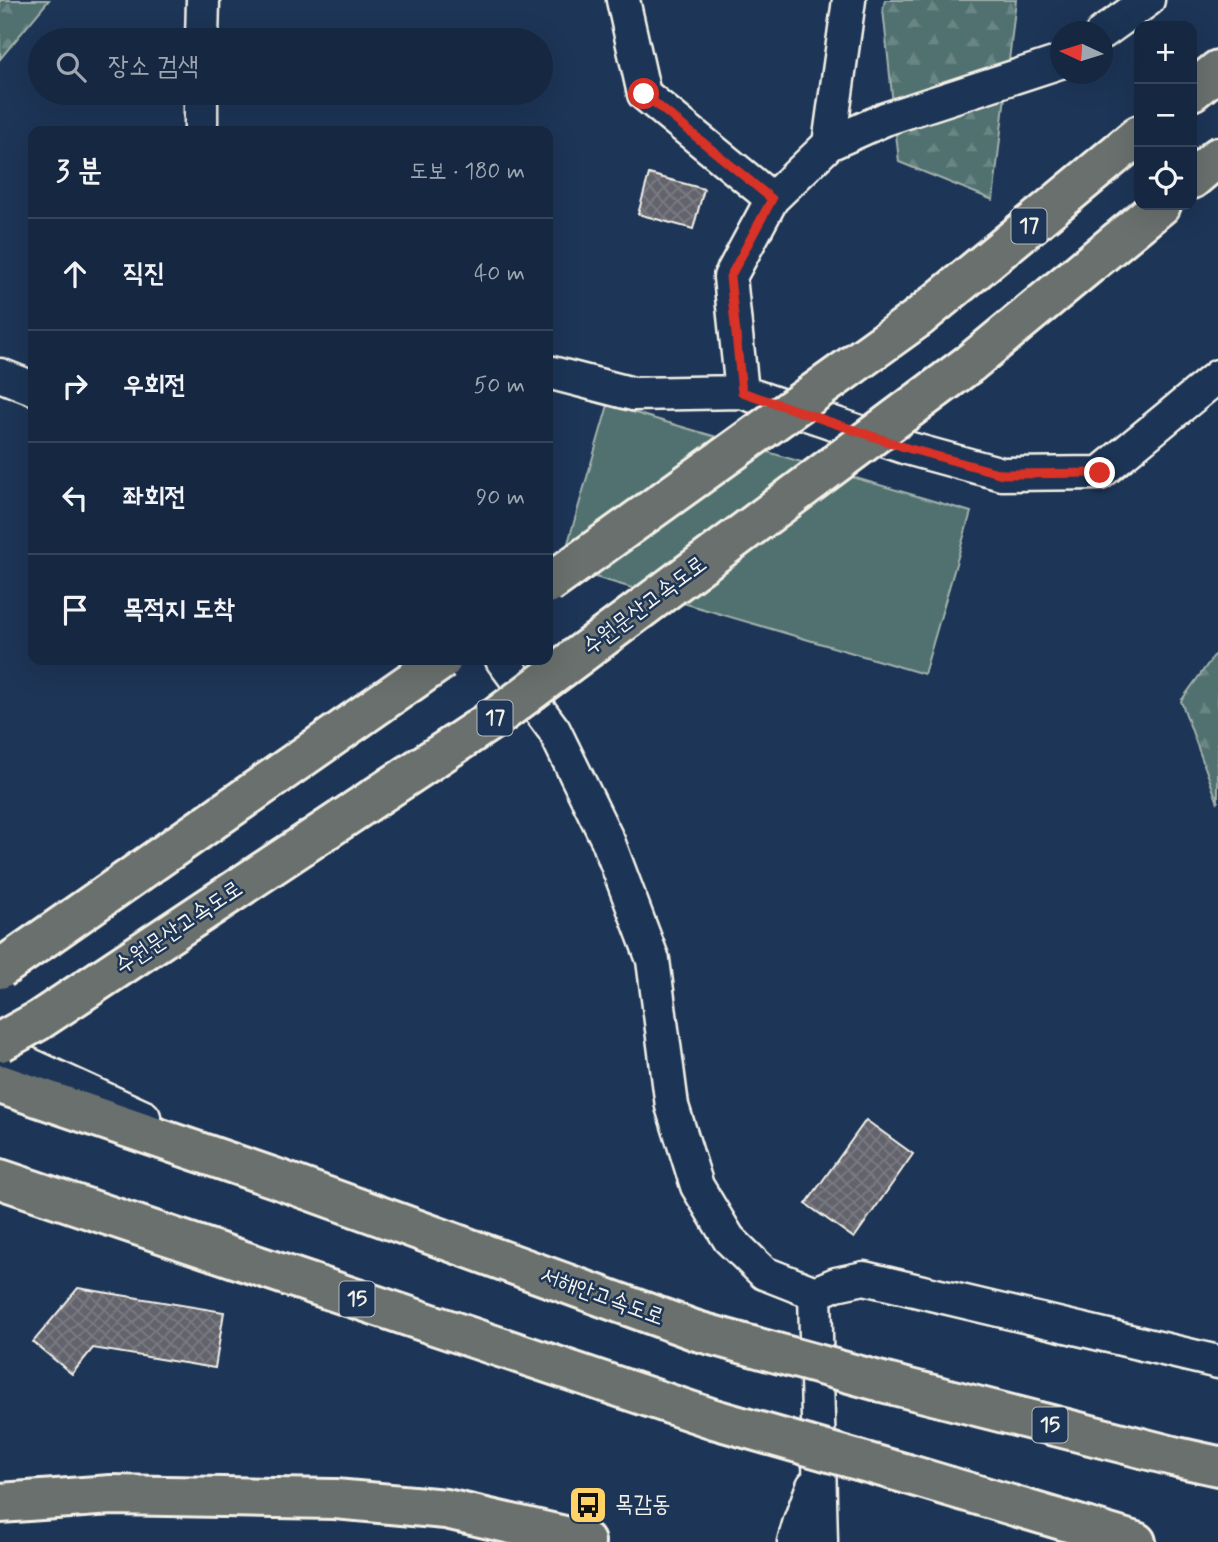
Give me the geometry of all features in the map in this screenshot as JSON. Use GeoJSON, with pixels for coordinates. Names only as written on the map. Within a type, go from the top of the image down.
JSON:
{"type":"FeatureCollection","features":[{"type":"Feature","properties":{"kind":"main road"},"geometry":{"type":"LineString","coordinates":[[1197,87],[1218,70]]}},
{"type":"Feature","properties":{"kind":"main road","name":"17"},"geometry":{"type":"LineString","coordinates":[[553,580],[918,318],[1134,139]]}},
{"type":"Feature","properties":{"kind":"main road"},"geometry":{"type":"LineString","coordinates":[[1197,175],[1218,157]]}},
{"type":"Feature","properties":{"kind":"main road","name":"수원문산고속도로"},"geometry":{"type":"LineString","coordinates":[[0,1042],[50,1013],[499,715],[969,365],[1155,210]]}},
{"type":"Feature","properties":{"kind":"main road"},"geometry":{"type":"LineString","coordinates":[[0,969],[435,665]]}},
{"type":"Feature","properties":{"kind":"main road","name":"서해안고속도로"},"geometry":{"type":"LineString","coordinates":[[0,1084],[275,1178],[697,1331],[882,1382],[1218,1466]]}},
{"type":"Feature","properties":{"kind":"main road","name":"15"},"geometry":{"type":"LineString","coordinates":[[0,1179],[714,1419],[1136,1542]]}},
{"type":"Feature","properties":{"kind":"main road"},"geometry":{"type":"LineString","coordinates":[[0,1503],[111,1495],[335,1499],[446,1509],[585,1542]]}},
{"type":"Feature","properties":{"kind":"street"},"geometry":{"type":"LineString","coordinates":[[202,28],[203,0]]}},
{"type":"Feature","properties":{"kind":"street"},"geometry":{"type":"LineString","coordinates":[[624,0],[644,94],[772,199]]}},
{"type":"Feature","properties":{"kind":"street"},"geometry":{"type":"LineString","coordinates":[[829,144],[849,0]]}},
{"type":"Feature","properties":{"kind":"street"},"geometry":{"type":"LineString","coordinates":[[1113,25],[1148,0]]}},
{"type":"Feature","properties":{"kind":"street"},"geometry":{"type":"LineString","coordinates":[[742,392],[730,277],[772,199],[829,144],[885,119],[1050,65]]}},
{"type":"Feature","properties":{"kind":"street"},"geometry":{"type":"LineString","coordinates":[[201,105],[201,126]]}},
{"type":"Feature","properties":{"kind":"street"},"geometry":{"type":"LineString","coordinates":[[553,373],[633,394],[742,392],[907,448],[1002,474],[1100,473],[1218,376]]}},
{"type":"Feature","properties":{"kind":"street"},"geometry":{"type":"LineString","coordinates":[[0,375],[28,386]]}},
{"type":"Feature","properties":{"kind":"street"},"geometry":{"type":"LineString","coordinates":[[506,665],[554,730],[608,841],[653,960],[672,1106],[698,1186],[729,1239],[764,1273],[815,1293],[836,1284],[864,1278],[1218,1362]]}},
{"type":"Feature","properties":{"kind":"street"},"geometry":{"type":"LineString","coordinates":[[0,1051],[275,1178]]}},
{"type":"Feature","properties":{"kind":"street"},"geometry":{"type":"LineString","coordinates":[[815,1293],[821,1542]]}},
{"type":"Feature","properties":{"kind":"street"},"geometry":{"type":"LineString","coordinates":[[794,1542],[820,1468]]}},
{"type":"Feature","properties":{"kind":"street"},"geometry":{"type":"LineString","coordinates":[[820,1468],[830,1520],[843,1542]]}},
{"type":"Feature","properties":{"kind":"green space"},"geometry":{"type":"Polygon","coordinates":[[[0,0],[49,0],[0,59],[0,0]]]}},
{"type":"Feature","properties":{"kind":"green space"},"geometry":{"type":"Polygon","coordinates":[[[885,0],[1016,0],[993,200],[899,162],[883,9],[885,0]]]}},
{"type":"Feature","properties":{"kind":"green space"},"geometry":{"type":"Polygon","coordinates":[[[608,405],[971,512],[924,674],[561,567],[608,405]]]}},
{"type":"Feature","properties":{"kind":"green space"},"geometry":{"type":"Polygon","coordinates":[[[1218,650],[1218,803],[1181,701],[1218,650]]]}},
{"type":"Feature","properties":{"kind":"building"},"geometry":{"type":"Polygon","coordinates":[[[649,174],[704,189],[693,229],[638,214],[649,174]]]}},
{"type":"Feature","properties":{"kind":"building"},"geometry":{"type":"Polygon","coordinates":[[[866,1120],[913,1154],[854,1238],[806,1204],[866,1120]]]}},
{"type":"Feature","properties":{"kind":"building"},"geometry":{"type":"Polygon","coordinates":[[[78,1288],[224,1312],[215,1368],[93,1348],[72,1374],[33,1342],[78,1288]]]}},
{"type":"Feature","properties":{"kind":"place","name":"목감동"},"geometry":{"type":"Point","coordinates":[588,1505]}},
{"type":"Feature","properties":{"kind":"route"},"geometry":{"type":"LineString","coordinates":[[644,94],[772,199],[730,277],[742,392],[907,448],[1002,474],[1100,473]]}}]}
